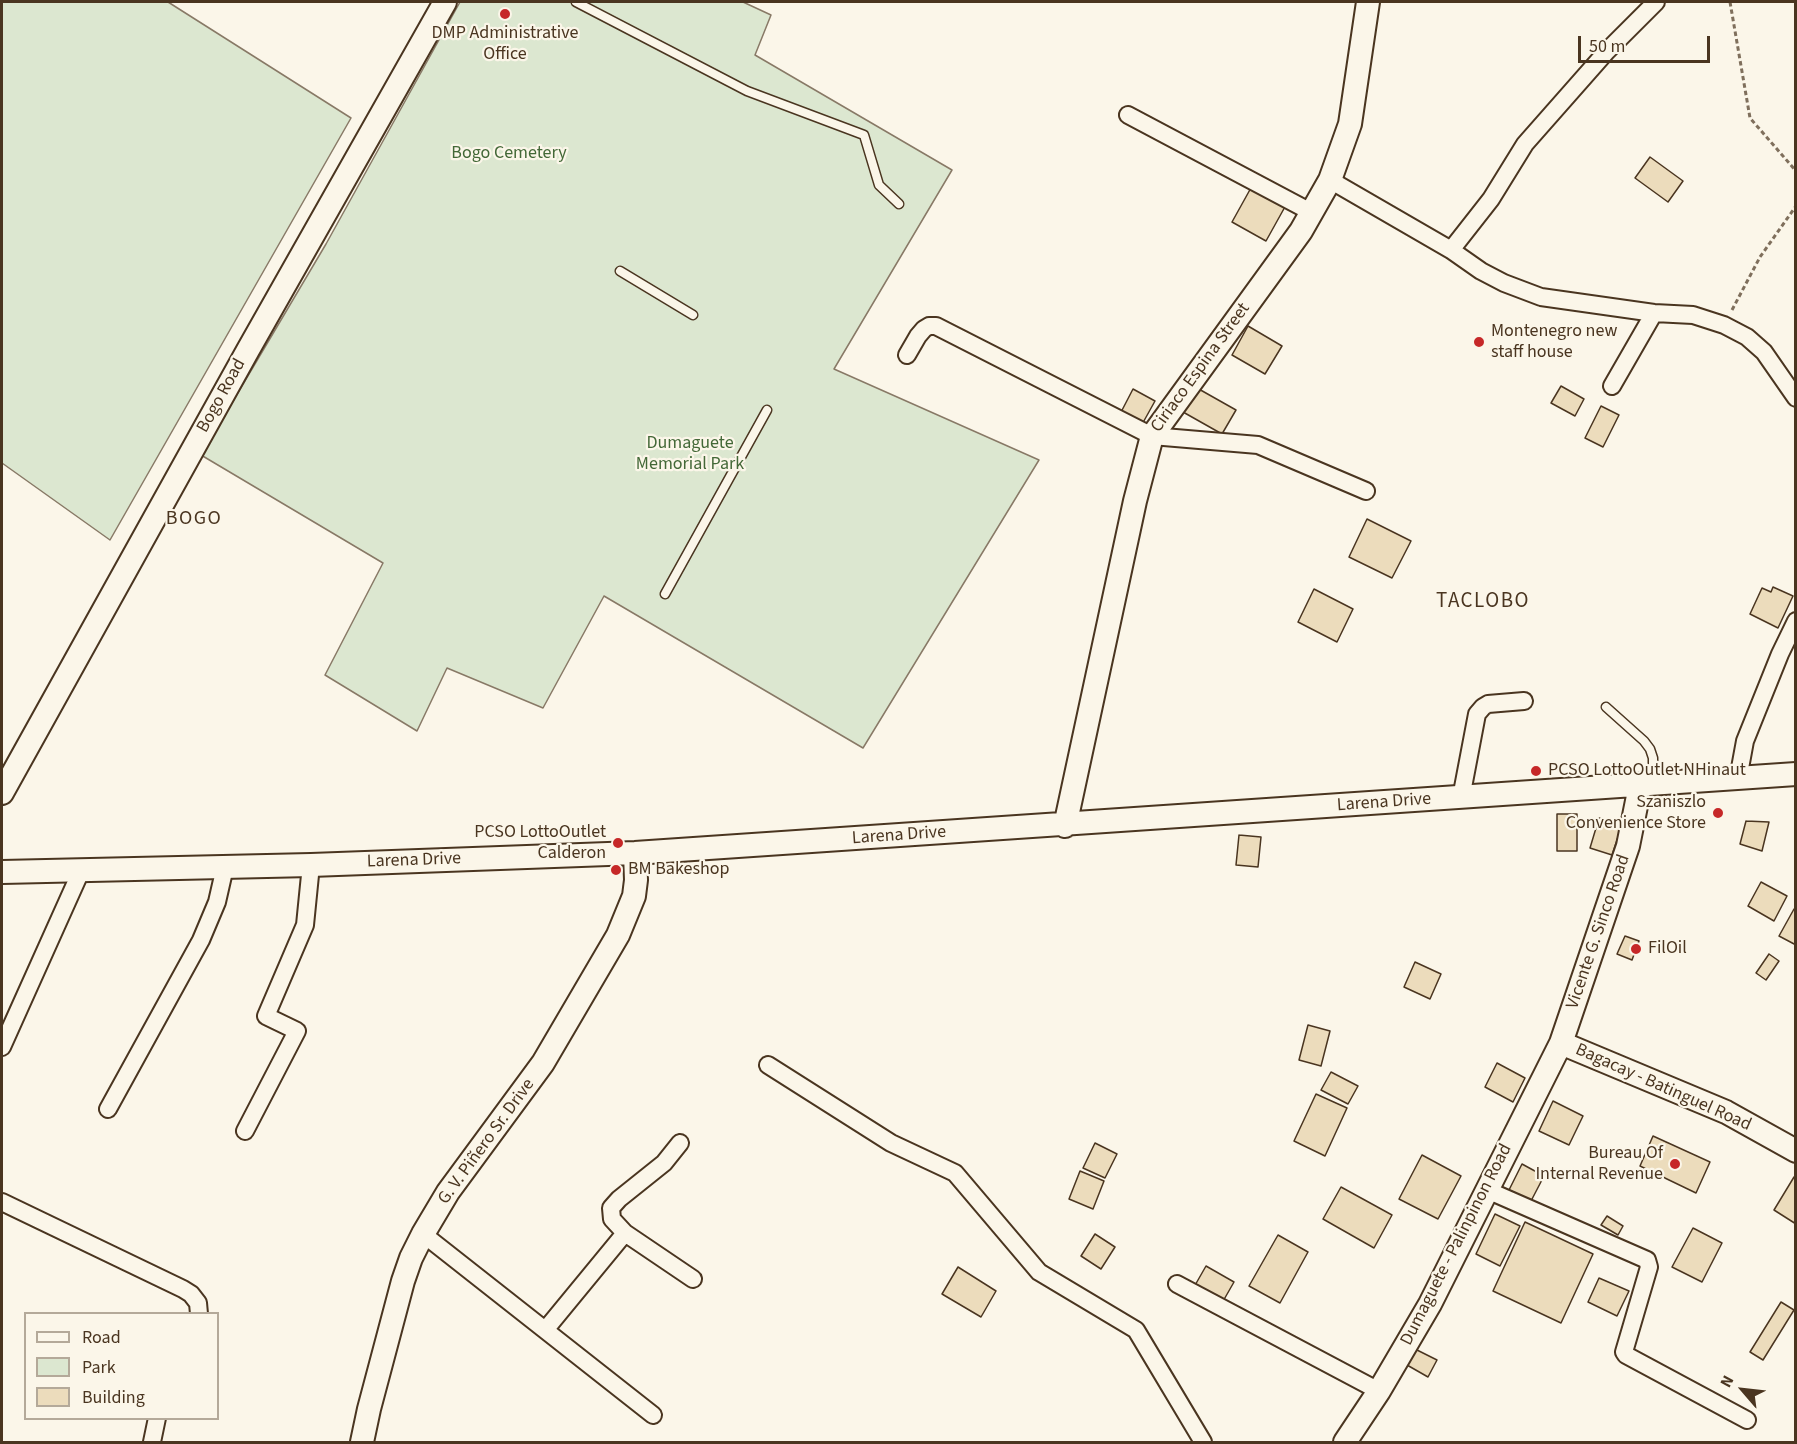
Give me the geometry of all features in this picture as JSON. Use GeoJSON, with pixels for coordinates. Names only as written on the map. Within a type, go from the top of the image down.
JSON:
{"type":"FeatureCollection","features":[{"type":"Feature","properties":{"kind":"main road","name":"Bogo Road"},"geometry":{"type":"LineString","coordinates":[[2,793],[248,350],[446,2]]}},
{"type":"Feature","properties":{"kind":"main road","name":"Ciriaco Espina Street"},"geometry":{"type":"LineString","coordinates":[[1065,826],[1135,501],[1152,435],[1301,231],[1330,180],[1350,124],[1368,2]]}},
{"type":"Feature","properties":{"kind":"main road","name":"Larena Drive"},"geometry":{"type":"LineString","coordinates":[[2,872],[311,865],[635,853],[1065,826],[1796,774]]}},
{"type":"Feature","properties":{"kind":"main road","name":"Vicente G. Sinco Road"},"geometry":{"type":"LineString","coordinates":[[1561,1043],[1647,785]]}},
{"type":"Feature","properties":{"kind":"main road","name":"G. V. Piñero Sr. Drive"},"geometry":{"type":"LineString","coordinates":[[362,1443],[403,1281],[423,1234],[470,1162],[543,1064],[618,935],[634,896],[635,853]]}},
{"type":"Feature","properties":{"kind":"main road","name":"Bagacay - Batinguel Road"},"geometry":{"type":"LineString","coordinates":[[1561,1043],[1726,1112],[1796,1151]]}},
{"type":"Feature","properties":{"kind":"main road","name":"Dumaguete - Palinpinon Road"},"geometry":{"type":"LineString","coordinates":[[1346,1443],[1430,1304],[1561,1043]]}},
{"type":"Feature","properties":{"kind":"street"},"geometry":{"type":"LineString","coordinates":[[1451,250],[1491,199],[1525,144],[1607,51],[1656,2]]}},
{"type":"Feature","properties":{"kind":"street"},"geometry":{"type":"LineString","coordinates":[[1128,115],[1311,212]]}},
{"type":"Feature","properties":{"kind":"street"},"geometry":{"type":"LineString","coordinates":[[1330,180],[1451,250],[1481,271],[1504,283],[1541,297],[1654,313],[1693,315],[1724,325],[1747,337],[1764,352],[1796,398]]}},
{"type":"Feature","properties":{"kind":"street"},"geometry":{"type":"LineString","coordinates":[[1612,386],[1654,313]]}},
{"type":"Feature","properties":{"kind":"street"},"geometry":{"type":"LineString","coordinates":[[907,355],[924,329],[936,326],[1152,435],[1258,445],[1366,491]]}},
{"type":"Feature","properties":{"kind":"street"},"geometry":{"type":"LineString","coordinates":[[1738,779],[1745,741],[1779,654],[1796,621]]}},
{"type":"Feature","properties":{"kind":"street"},"geometry":{"type":"LineString","coordinates":[[1461,798],[1477,714],[1483,706],[1488,704],[1524,701]]}},
{"type":"Feature","properties":{"kind":"street"},"geometry":{"type":"LineString","coordinates":[[245,1131],[297,1031],[266,1016],[304,925],[311,865]]}},
{"type":"Feature","properties":{"kind":"street"},"geometry":{"type":"LineString","coordinates":[[108,1109],[201,940],[217,902],[225,867]]}},
{"type":"Feature","properties":{"kind":"street"},"geometry":{"type":"LineString","coordinates":[[2,1047],[81,871]]}},
{"type":"Feature","properties":{"kind":"street"},"geometry":{"type":"LineString","coordinates":[[768,1065],[891,1143],[955,1173],[1039,1272],[1136,1330],[1203,1443]]}},
{"type":"Feature","properties":{"kind":"street"},"geometry":{"type":"LineString","coordinates":[[680,1143],[664,1162],[619,1199],[611,1208],[612,1219],[625,1233],[693,1279]]}},
{"type":"Feature","properties":{"kind":"street"},"geometry":{"type":"LineString","coordinates":[[1487,1190],[1647,1260],[1649,1267],[1623,1352],[1747,1420]]}},
{"type":"Feature","properties":{"kind":"street"},"geometry":{"type":"LineString","coordinates":[[2,1202],[183,1289],[191,1294],[198,1303],[199,1312]]}},
{"type":"Feature","properties":{"kind":"street"},"geometry":{"type":"LineString","coordinates":[[546,1329],[625,1233]]}},
{"type":"Feature","properties":{"kind":"street"},"geometry":{"type":"LineString","coordinates":[[423,1234],[653,1415]]}},
{"type":"Feature","properties":{"kind":"street"},"geometry":{"type":"LineString","coordinates":[[1177,1284],[1379,1391]]}},
{"type":"Feature","properties":{"kind":"street"},"geometry":{"type":"LineString","coordinates":[[152,1443],[157,1420]]}},
{"type":"Feature","properties":{"kind":"lane"},"geometry":{"type":"LineString","coordinates":[[576,2],[747,91],[864,135],[879,185],[899,204]]}},
{"type":"Feature","properties":{"kind":"lane"},"geometry":{"type":"LineString","coordinates":[[620,271],[693,315]]}},
{"type":"Feature","properties":{"kind":"lane"},"geometry":{"type":"LineString","coordinates":[[665,594],[767,410]]}},
{"type":"Feature","properties":{"kind":"lane"},"geometry":{"type":"LineString","coordinates":[[1606,707],[1650,748],[1653,758],[1647,785]]}},
{"type":"Feature","properties":{"kind":"path"},"geometry":{"type":"LineString","coordinates":[[1730,2],[1750,118],[1796,171]]}},
{"type":"Feature","properties":{"kind":"path"},"geometry":{"type":"LineString","coordinates":[[1724,325],[1760,256],[1796,206]]}},
{"type":"Feature","properties":{"kind":"green space"},"geometry":{"type":"Polygon","coordinates":[[[2,2],[168,2],[351,118],[110,540],[2,463],[2,2]]]}},
{"type":"Feature","properties":{"kind":"green space","name":"Dumaguete Memorial Park"},"geometry":{"type":"Polygon","coordinates":[[[460,2],[743,2],[771,15],[755,55],[952,170],[834,369],[1039,460],[863,748],[604,596],[543,708],[447,668],[417,731],[325,675],[383,563],[201,455],[326,244],[460,2]]]}},
{"type":"Feature","properties":{"kind":"building"},"geometry":{"type":"Polygon","coordinates":[[[1650,157],[1683,181],[1668,202],[1635,178],[1650,157]]]}},
{"type":"Feature","properties":{"kind":"building"},"geometry":{"type":"Polygon","coordinates":[[[1252,186],[1286,205],[1266,241],[1232,222],[1252,186]]]}},
{"type":"Feature","properties":{"kind":"building"},"geometry":{"type":"Polygon","coordinates":[[[1248,326],[1282,346],[1265,374],[1232,355],[1248,326]]]}},
{"type":"Feature","properties":{"kind":"building"},"geometry":{"type":"Polygon","coordinates":[[[1561,386],[1584,399],[1575,416],[1551,403],[1561,386]]]}},
{"type":"Feature","properties":{"kind":"building"},"geometry":{"type":"Polygon","coordinates":[[[1197,388],[1236,410],[1222,434],[1183,412],[1197,388]]]}},
{"type":"Feature","properties":{"kind":"building"},"geometry":{"type":"Polygon","coordinates":[[[1133,389],[1155,401],[1140,428],[1119,416],[1133,389]]]}},
{"type":"Feature","properties":{"kind":"building"},"geometry":{"type":"Polygon","coordinates":[[[1601,406],[1619,415],[1603,447],[1585,438],[1601,406]]]}},
{"type":"Feature","properties":{"kind":"building"},"geometry":{"type":"Polygon","coordinates":[[[1367,519],[1411,541],[1392,578],[1349,557],[1367,519]]]}},
{"type":"Feature","properties":{"kind":"building"},"geometry":{"type":"Polygon","coordinates":[[[1773,587],[1793,596],[1778,628],[1750,614],[1762,588],[1771,592],[1773,587]]]}},
{"type":"Feature","properties":{"kind":"building"},"geometry":{"type":"Polygon","coordinates":[[[1314,589],[1353,609],[1337,642],[1298,622],[1314,589]]]}},
{"type":"Feature","properties":{"kind":"building"},"geometry":{"type":"Polygon","coordinates":[[[1557,814],[1577,814],[1577,851],[1557,851],[1557,814]]]}},
{"type":"Feature","properties":{"kind":"building"},"geometry":{"type":"Polygon","coordinates":[[[1599,818],[1622,825],[1612,855],[1590,848],[1599,818]]]}},
{"type":"Feature","properties":{"kind":"building"},"geometry":{"type":"Polygon","coordinates":[[[1746,821],[1769,822],[1762,851],[1740,844],[1746,821]]]}},
{"type":"Feature","properties":{"kind":"building"},"geometry":{"type":"Polygon","coordinates":[[[1239,835],[1261,837],[1258,867],[1236,865],[1239,835]]]}},
{"type":"Feature","properties":{"kind":"building"},"geometry":{"type":"Polygon","coordinates":[[[1761,882],[1787,896],[1774,921],[1748,906],[1761,882]]]}},
{"type":"Feature","properties":{"kind":"building"},"geometry":{"type":"Polygon","coordinates":[[[1794,909],[1796,910],[1796,945],[1779,936],[1794,909]]]}},
{"type":"Feature","properties":{"kind":"building"},"geometry":{"type":"Polygon","coordinates":[[[1625,936],[1639,941],[1632,960],[1617,954],[1625,936]]]}},
{"type":"Feature","properties":{"kind":"building"},"geometry":{"type":"Polygon","coordinates":[[[1769,954],[1779,961],[1766,980],[1756,973],[1769,954]]]}},
{"type":"Feature","properties":{"kind":"building"},"geometry":{"type":"Polygon","coordinates":[[[1415,962],[1441,974],[1430,999],[1404,987],[1415,962]]]}},
{"type":"Feature","properties":{"kind":"building"},"geometry":{"type":"Polygon","coordinates":[[[1308,1025],[1330,1031],[1321,1066],[1299,1060],[1308,1025]]]}},
{"type":"Feature","properties":{"kind":"building"},"geometry":{"type":"Polygon","coordinates":[[[1497,1063],[1525,1078],[1513,1102],[1485,1087],[1497,1063]]]}},
{"type":"Feature","properties":{"kind":"building"},"geometry":{"type":"Polygon","coordinates":[[[1331,1072],[1358,1086],[1348,1104],[1321,1090],[1331,1072]]]}},
{"type":"Feature","properties":{"kind":"building"},"geometry":{"type":"Polygon","coordinates":[[[1316,1094],[1347,1108],[1325,1156],[1294,1141],[1316,1094]]]}},
{"type":"Feature","properties":{"kind":"building"},"geometry":{"type":"Polygon","coordinates":[[[1553,1101],[1583,1116],[1569,1145],[1539,1131],[1553,1101]]]}},
{"type":"Feature","properties":{"kind":"building","name":"Bureau Of Internal Revenue"},"geometry":{"type":"Polygon","coordinates":[[[1653,1136],[1710,1162],[1696,1193],[1640,1166],[1653,1136]]]}},
{"type":"Feature","properties":{"kind":"building"},"geometry":{"type":"Polygon","coordinates":[[[1095,1143],[1117,1154],[1105,1178],[1083,1168],[1095,1143]]]}},
{"type":"Feature","properties":{"kind":"building"},"geometry":{"type":"Polygon","coordinates":[[[1422,1155],[1461,1176],[1438,1219],[1399,1199],[1422,1155]]]}},
{"type":"Feature","properties":{"kind":"building"},"geometry":{"type":"Polygon","coordinates":[[[1522,1164],[1544,1176],[1531,1201],[1509,1190],[1522,1164]]]}},
{"type":"Feature","properties":{"kind":"building"},"geometry":{"type":"Polygon","coordinates":[[[1080,1171],[1104,1181],[1093,1209],[1069,1199],[1080,1171]]]}},
{"type":"Feature","properties":{"kind":"building"},"geometry":{"type":"Polygon","coordinates":[[[1796,1177],[1796,1224],[1774,1210],[1796,1177]]]}},
{"type":"Feature","properties":{"kind":"building"},"geometry":{"type":"Polygon","coordinates":[[[1341,1187],[1392,1215],[1374,1248],[1323,1219],[1341,1187]]]}},
{"type":"Feature","properties":{"kind":"building"},"geometry":{"type":"Polygon","coordinates":[[[1495,1214],[1520,1226],[1500,1266],[1476,1254],[1495,1214]]]}},
{"type":"Feature","properties":{"kind":"building"},"geometry":{"type":"Polygon","coordinates":[[[1607,1216],[1623,1226],[1618,1235],[1601,1225],[1607,1216]]]}},
{"type":"Feature","properties":{"kind":"building"},"geometry":{"type":"Polygon","coordinates":[[[1525,1222],[1593,1254],[1561,1323],[1493,1291],[1525,1222]]]}},
{"type":"Feature","properties":{"kind":"building"},"geometry":{"type":"Polygon","coordinates":[[[1693,1228],[1722,1243],[1702,1282],[1672,1267],[1693,1228]]]}},
{"type":"Feature","properties":{"kind":"building"},"geometry":{"type":"Polygon","coordinates":[[[1095,1234],[1115,1247],[1101,1269],[1081,1256],[1095,1234]]]}},
{"type":"Feature","properties":{"kind":"building"},"geometry":{"type":"Polygon","coordinates":[[[1278,1235],[1308,1252],[1280,1303],[1249,1286],[1278,1235]]]}},
{"type":"Feature","properties":{"kind":"building"},"geometry":{"type":"Polygon","coordinates":[[[1206,1266],[1234,1282],[1222,1303],[1194,1287],[1206,1266]]]}},
{"type":"Feature","properties":{"kind":"building"},"geometry":{"type":"Polygon","coordinates":[[[958,1267],[996,1291],[981,1317],[942,1294],[958,1267]]]}},
{"type":"Feature","properties":{"kind":"building"},"geometry":{"type":"Polygon","coordinates":[[[1599,1278],[1629,1291],[1617,1316],[1588,1302],[1599,1278]]]}},
{"type":"Feature","properties":{"kind":"building"},"geometry":{"type":"Polygon","coordinates":[[[1781,1302],[1794,1310],[1763,1360],[1750,1352],[1781,1302]]]}},
{"type":"Feature","properties":{"kind":"building"},"geometry":{"type":"Polygon","coordinates":[[[1415,1349],[1437,1360],[1428,1377],[1407,1365],[1415,1349]]]}},
{"type":"Feature","properties":{"kind":"place","name":"DMP Administrative Office"},"geometry":{"type":"Point","coordinates":[505,14]}},
{"type":"Feature","properties":{"kind":"place","name":"Montenegro new staff house"},"geometry":{"type":"Point","coordinates":[1479,342]}},
{"type":"Feature","properties":{"kind":"place","name":"PCSO LottoOutlet NHinaut"},"geometry":{"type":"Point","coordinates":[1536,771]}},
{"type":"Feature","properties":{"kind":"place","name":"Szaniszlo Convenience Store"},"geometry":{"type":"Point","coordinates":[1718,813]}},
{"type":"Feature","properties":{"kind":"place","name":"PCSO LottoOutlet Calderon"},"geometry":{"type":"Point","coordinates":[618,843]}},
{"type":"Feature","properties":{"kind":"place","name":"BM Bakeshop"},"geometry":{"type":"Point","coordinates":[616,870]}},
{"type":"Feature","properties":{"kind":"place","name":"FilOil"},"geometry":{"type":"Point","coordinates":[1636,949]}},
{"type":"Feature","properties":{"kind":"place","name":"Bureau Of Internal Revenue"},"geometry":{"type":"Point","coordinates":[1675,1164]}},
{"type":"Feature","properties":{"kind":"district","name":"BOGO"},"geometry":{"type":"Point","coordinates":[194,520]}},
{"type":"Feature","properties":{"kind":"district","name":"TACLOBO"},"geometry":{"type":"Point","coordinates":[1483,602]}},
{"type":"Feature","properties":{"kind":"park label","name":"Bogo Cemetery"},"geometry":{"type":"Point","coordinates":[509,154]}}]}
